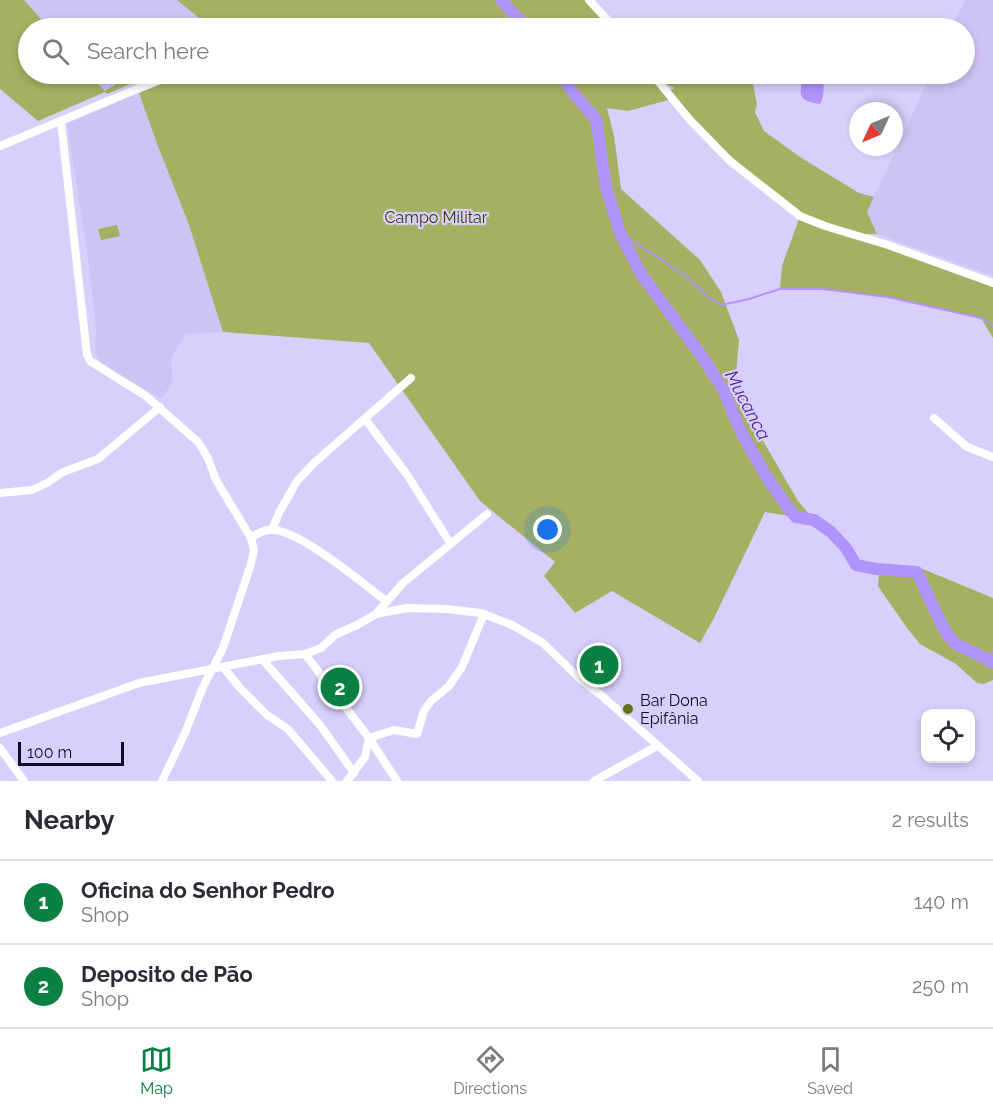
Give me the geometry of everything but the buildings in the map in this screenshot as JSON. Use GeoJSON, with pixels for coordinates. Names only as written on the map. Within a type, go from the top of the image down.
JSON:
{"type":"FeatureCollection","features":[{"type":"Feature","properties":{"kind":"street"},"geometry":{"type":"LineString","coordinates":[[589,0],[606,18]]}},
{"type":"Feature","properties":{"kind":"street"},"geometry":{"type":"LineString","coordinates":[[0,146],[150,84]]}},
{"type":"Feature","properties":{"kind":"street"},"geometry":{"type":"LineString","coordinates":[[660,84],[690,120],[730,161],[800,216],[993,283]]}},
{"type":"Feature","properties":{"kind":"street"},"geometry":{"type":"LineString","coordinates":[[61,122],[87,355],[98,368],[147,396],[198,442],[208,458],[216,480],[251,538],[254,550],[223,648],[202,687],[185,733],[162,781]]}},
{"type":"Feature","properties":{"kind":"street"},"geometry":{"type":"LineString","coordinates":[[272,530],[297,481],[314,463],[411,378]]}},
{"type":"Feature","properties":{"kind":"street"},"geometry":{"type":"LineString","coordinates":[[0,493],[32,490],[63,472],[98,459],[160,407]]}},
{"type":"Feature","properties":{"kind":"street"},"geometry":{"type":"LineString","coordinates":[[934,418],[967,447],[993,457]]}},
{"type":"Feature","properties":{"kind":"street"},"geometry":{"type":"LineString","coordinates":[[365,419],[408,476],[450,543]]}},
{"type":"Feature","properties":{"kind":"street"},"geometry":{"type":"LineString","coordinates":[[376,614],[403,583],[487,514]]}},
{"type":"Feature","properties":{"kind":"street"},"geometry":{"type":"LineString","coordinates":[[251,538],[261,532],[272,530],[286,532],[314,548],[386,601]]}},
{"type":"Feature","properties":{"kind":"street"},"geometry":{"type":"LineString","coordinates":[[0,733],[139,683],[262,659],[305,654],[321,648],[335,635],[376,614],[407,608],[446,609],[484,614],[512,625],[543,643],[579,679],[602,696],[698,781]]}},
{"type":"Feature","properties":{"kind":"street"},"geometry":{"type":"LineString","coordinates":[[369,738],[393,730],[417,734],[424,711],[431,701],[449,686],[462,667],[484,614]]}},
{"type":"Feature","properties":{"kind":"street"},"geometry":{"type":"LineString","coordinates":[[305,654],[369,738],[397,781]]}},
{"type":"Feature","properties":{"kind":"street"},"geometry":{"type":"LineString","coordinates":[[262,659],[320,725],[354,772]]}},
{"type":"Feature","properties":{"kind":"street"},"geometry":{"type":"LineString","coordinates":[[223,667],[267,715],[288,729],[332,781]]}},
{"type":"Feature","properties":{"kind":"street"},"geometry":{"type":"LineString","coordinates":[[347,781],[365,757],[369,738]]}},
{"type":"Feature","properties":{"kind":"street"},"geometry":{"type":"LineString","coordinates":[[594,781],[657,746]]}},
{"type":"Feature","properties":{"kind":"street"},"geometry":{"type":"LineString","coordinates":[[0,748],[24,781]]}},
{"type":"Feature","properties":{"kind":"shaded area"},"geometry":{"type":"Polygon","coordinates":[[[23,0],[177,0],[198,18],[40,18],[23,0]]]}},
{"type":"Feature","properties":{"kind":"shaded area"},"geometry":{"type":"Polygon","coordinates":[[[965,0],[993,0],[993,276],[877,234],[867,212],[893,156],[903,156],[903,134],[926,84],[975,84],[975,18],[956,18],[965,0]]]}},
{"type":"Feature","properties":{"kind":"shaded area"},"geometry":{"type":"Polygon","coordinates":[[[98,84],[116,84],[105,91],[98,84]]]}},
{"type":"Feature","properties":{"kind":"shaded area"},"geometry":{"type":"Polygon","coordinates":[[[802,84],[823,84],[824,91],[820,104],[802,97],[802,84]]]}},
{"type":"Feature","properties":{"kind":"shaded area"},"geometry":{"type":"Polygon","coordinates":[[[139,93],[189,225],[223,332],[185,334],[171,359],[173,380],[162,399],[112,371],[95,354],[96,329],[89,264],[67,124],[139,93]]]}},
{"type":"Feature","properties":{"kind":"green space"},"geometry":{"type":"Polygon","coordinates":[[[0,0],[24,0],[40,18],[18,18],[18,84],[98,84],[105,91],[116,84],[130,84],[107,94],[105,92],[38,121],[0,89],[0,0]]]}},
{"type":"Feature","properties":{"kind":"green space"},"geometry":{"type":"Polygon","coordinates":[[[177,0],[589,0],[606,18],[199,18],[177,0]]]}},
{"type":"Feature","properties":{"kind":"green space","name":"Campo Militar"},"geometry":{"type":"Polygon","coordinates":[[[162,84],[660,84],[666,92],[675,88],[666,84],[753,84],[757,104],[755,112],[764,131],[800,157],[859,193],[874,197],[867,212],[877,234],[856,234],[993,283],[993,338],[981,318],[888,297],[823,289],[780,289],[782,266],[800,216],[730,161],[672,99],[628,111],[607,108],[614,136],[621,189],[700,260],[721,292],[739,340],[736,374],[755,427],[798,501],[814,520],[765,512],[700,643],[612,591],[575,613],[544,576],[555,562],[480,501],[369,343],[223,332],[189,225],[139,93],[162,84]]]}},
{"type":"Feature","properties":{"kind":"green space"},"geometry":{"type":"Polygon","coordinates":[[[117,225],[120,236],[101,240],[98,229],[117,225]]]}},
{"type":"Feature","properties":{"kind":"green space"},"geometry":{"type":"Polygon","coordinates":[[[879,569],[923,569],[993,598],[993,680],[984,684],[977,683],[956,664],[920,644],[878,586],[879,569]]]}},
{"type":"Feature","properties":{"kind":"waterway","name":"Mucanca"},"geometry":{"type":"LineString","coordinates":[[501,0],[518,18]]}},
{"type":"Feature","properties":{"kind":"waterway","name":"Mucanca"},"geometry":{"type":"LineString","coordinates":[[568,84],[596,119],[606,187],[620,233],[641,274],[701,355],[723,389],[742,434],[768,479],[789,509],[796,517],[814,520],[831,532],[846,548],[856,565],[917,572],[950,638],[959,646],[993,663]]}},
{"type":"Feature","properties":{"kind":"waterway"},"geometry":{"type":"LineString","coordinates":[[620,233],[682,273],[721,305],[780,289],[823,289],[888,297],[981,318],[993,326]]}},
{"type":"Feature","properties":{"kind":"waterway"},"geometry":{"type":"LineString","coordinates":[[986,658],[993,652]]}},
{"type":"Feature","properties":{"kind":"place","name":"Oficina do Senhor Pedro"},"geometry":{"type":"Point","coordinates":[599,665]}},
{"type":"Feature","properties":{"kind":"place","name":"Deposito de Pão"},"geometry":{"type":"Point","coordinates":[340,687]}},
{"type":"Feature","properties":{"kind":"place","name":"Bar Dona Epifânia"},"geometry":{"type":"Point","coordinates":[628,709]}}]}
